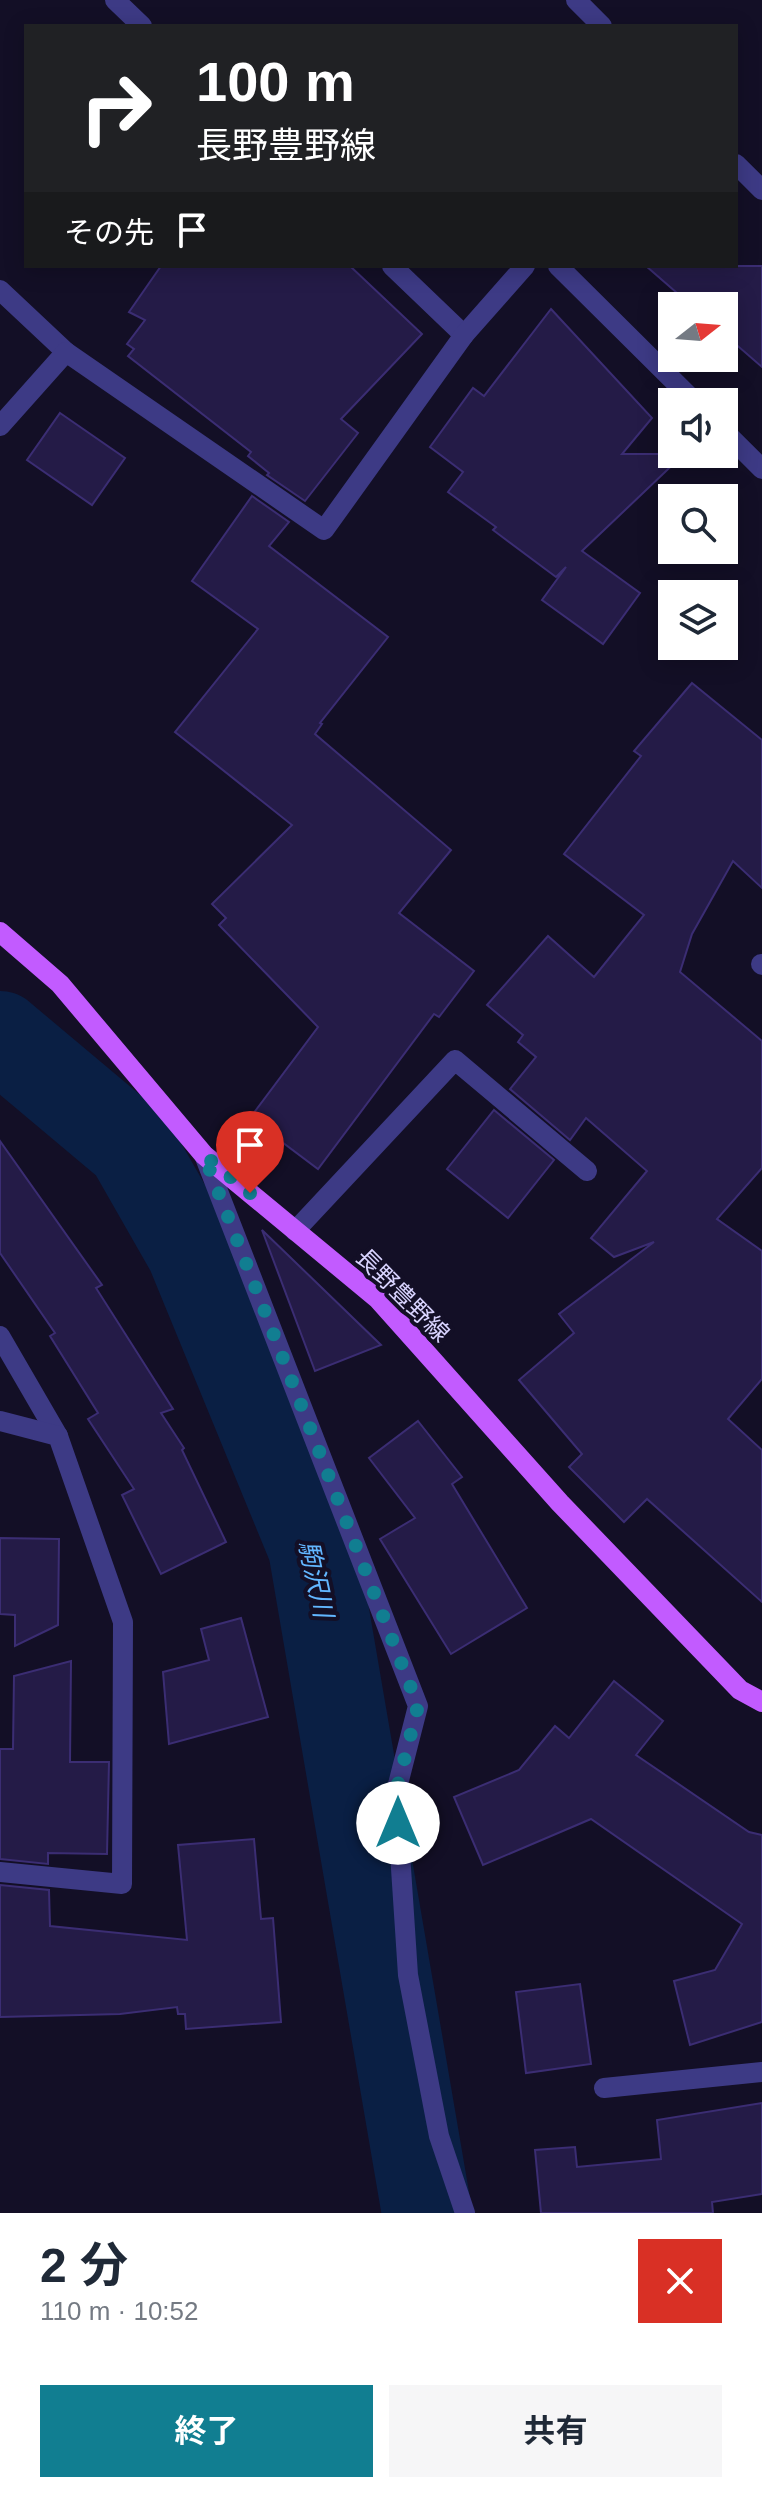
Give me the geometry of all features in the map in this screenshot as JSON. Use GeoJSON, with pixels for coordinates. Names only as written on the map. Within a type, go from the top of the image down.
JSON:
{"type":"FeatureCollection","features":[{"type":"Feature","properties":{"kind":"main road","name":"長野豊野線"},"geometry":{"type":"LineString","coordinates":[[0,932],[60,984],[204,1155],[378,1299],[560,1503],[740,1690],[762,1702]]}},
{"type":"Feature","properties":{"kind":"street"},"geometry":{"type":"LineString","coordinates":[[115,0],[140,24]]}},
{"type":"Feature","properties":{"kind":"street"},"geometry":{"type":"LineString","coordinates":[[576,0],[600,24]]}},
{"type":"Feature","properties":{"kind":"street"},"geometry":{"type":"LineString","coordinates":[[738,166],[762,190]]}},
{"type":"Feature","properties":{"kind":"street"},"geometry":{"type":"LineString","coordinates":[[394,268],[464,335]]}},
{"type":"Feature","properties":{"kind":"street"},"geometry":{"type":"LineString","coordinates":[[0,290],[66,352],[324,530],[464,335],[523,268]]}},
{"type":"Feature","properties":{"kind":"street"},"geometry":{"type":"LineString","coordinates":[[560,268],[681,388]]}},
{"type":"Feature","properties":{"kind":"street"},"geometry":{"type":"LineString","coordinates":[[0,426],[66,352]]}},
{"type":"Feature","properties":{"kind":"street"},"geometry":{"type":"LineString","coordinates":[[738,445],[762,469]]}},
{"type":"Feature","properties":{"kind":"street"},"geometry":{"type":"LineString","coordinates":[[295,1231],[455,1060],[587,1171]]}},
{"type":"Feature","properties":{"kind":"street"},"geometry":{"type":"LineString","coordinates":[[204,1155],[418,1706],[396,1792],[408,1975],[439,2136],[465,2213]]}},
{"type":"Feature","properties":{"kind":"street"},"geometry":{"type":"LineString","coordinates":[[0,1336],[58,1436],[123,1622],[122,1884],[0,1872]]}},
{"type":"Feature","properties":{"kind":"street"},"geometry":{"type":"LineString","coordinates":[[0,1421],[58,1436]]}},
{"type":"Feature","properties":{"kind":"street"},"geometry":{"type":"LineString","coordinates":[[604,2088],[762,2072]]}},
{"type":"Feature","properties":{"kind":"building"},"geometry":{"type":"Polygon","coordinates":[[[762,266],[762,367],[738,346],[738,292],[676,292],[648,268],[762,266]]]}},
{"type":"Feature","properties":{"kind":"building"},"geometry":{"type":"Polygon","coordinates":[[[160,268],[352,268],[422,334],[341,419],[358,433],[305,501],[267,475],[269,473],[248,456],[251,452],[128,356],[134,349],[127,344],[145,320],[129,312],[160,268]]]}},
{"type":"Feature","properties":{"kind":"building"},"geometry":{"type":"Polygon","coordinates":[[[551,309],[652,418],[622,454],[658,454],[658,468],[669,468],[582,551],[640,593],[603,644],[542,600],[566,567],[556,577],[448,492],[463,472],[430,447],[473,388],[484,396],[551,309]]]}},
{"type":"Feature","properties":{"kind":"building"},"geometry":{"type":"Polygon","coordinates":[[[60,413],[125,458],[92,505],[27,460],[60,413]]]}},
{"type":"Feature","properties":{"kind":"building"},"geometry":{"type":"Polygon","coordinates":[[[252,496],[289,522],[269,546],[388,637],[320,723],[315,734],[451,850],[399,913],[474,971],[439,1017],[434,1014],[318,1169],[250,1118],[318,1027],[219,925],[226,918],[212,904],[292,825],[175,732],[258,629],[192,581],[252,496]]]}},
{"type":"Feature","properties":{"kind":"building"},"geometry":{"type":"Polygon","coordinates":[[[692,683],[762,740],[762,888],[733,861],[692,934],[680,972],[762,1041],[762,1168],[717,1219],[762,1251],[762,1379],[728,1419],[762,1450],[762,1602],[647,1499],[624,1522],[569,1467],[582,1454],[519,1380],[574,1333],[559,1314],[654,1242],[614,1257],[591,1238],[647,1171],[586,1118],[570,1140],[510,1089],[536,1057],[518,1042],[523,1035],[487,1005],[548,936],[594,977],[644,915],[564,854],[641,756],[634,751],[692,683]]]}},
{"type":"Feature","properties":{"kind":"building"},"geometry":{"type":"Polygon","coordinates":[[[494,1110],[554,1160],[508,1218],[447,1169],[494,1110]]]}},
{"type":"Feature","properties":{"kind":"building"},"geometry":{"type":"Polygon","coordinates":[[[0,1141],[102,1285],[96,1288],[173,1409],[161,1413],[184,1448],[182,1450],[226,1542],[161,1574],[122,1495],[134,1489],[88,1419],[98,1413],[50,1336],[55,1333],[0,1253],[0,1141]]]}},
{"type":"Feature","properties":{"kind":"building"},"geometry":{"type":"Polygon","coordinates":[[[262,1230],[381,1345],[315,1371],[262,1230]]]}},
{"type":"Feature","properties":{"kind":"building"},"geometry":{"type":"Polygon","coordinates":[[[418,1421],[462,1477],[452,1484],[527,1608],[451,1654],[380,1539],[415,1518],[369,1458],[418,1421]]]}},
{"type":"Feature","properties":{"kind":"building"},"geometry":{"type":"Polygon","coordinates":[[[0,1538],[59,1539],[58,1625],[15,1646],[15,1615],[0,1614],[0,1538]]]}},
{"type":"Feature","properties":{"kind":"building"},"geometry":{"type":"Polygon","coordinates":[[[241,1618],[268,1717],[169,1744],[163,1672],[209,1660],[201,1629],[241,1618]]]}},
{"type":"Feature","properties":{"kind":"building"},"geometry":{"type":"Polygon","coordinates":[[[71,1661],[70,1762],[109,1762],[107,1854],[48,1853],[48,1864],[0,1859],[0,1749],[13,1749],[14,1676],[71,1661]]]}},
{"type":"Feature","properties":{"kind":"building"},"geometry":{"type":"Polygon","coordinates":[[[614,1681],[663,1721],[636,1755],[749,1832],[762,1835],[762,2022],[690,2045],[674,1981],[715,1970],[742,1924],[591,1819],[483,1865],[454,1797],[519,1770],[555,1726],[569,1738],[614,1681]]]}},
{"type":"Feature","properties":{"kind":"building"},"geometry":{"type":"Polygon","coordinates":[[[254,1839],[261,1919],[273,1918],[281,2022],[186,2029],[185,2014],[178,2014],[177,2007],[120,2014],[0,2017],[0,1885],[49,1890],[50,1926],[187,1940],[178,1845],[254,1839]]]}},
{"type":"Feature","properties":{"kind":"building"},"geometry":{"type":"Polygon","coordinates":[[[580,1984],[591,2064],[526,2073],[516,1992],[580,1984]]]}},
{"type":"Feature","properties":{"kind":"building"},"geometry":{"type":"Polygon","coordinates":[[[762,2103],[762,2194],[712,2202],[713,2213],[541,2213],[535,2150],[575,2147],[577,2167],[661,2159],[657,2120],[762,2103]]]}},
{"type":"Feature","properties":{"kind":"waterway","name":"駒沢川"},"geometry":{"type":"LineString","coordinates":[[0,1036],[131,1146],[191,1251],[313,1548],[427,2213]]}},
{"type":"Feature","properties":{"kind":"route"},"geometry":{"type":"LineString","coordinates":[[250,1193],[204,1155],[418,1706],[396,1792],[398,1823]]}}]}
